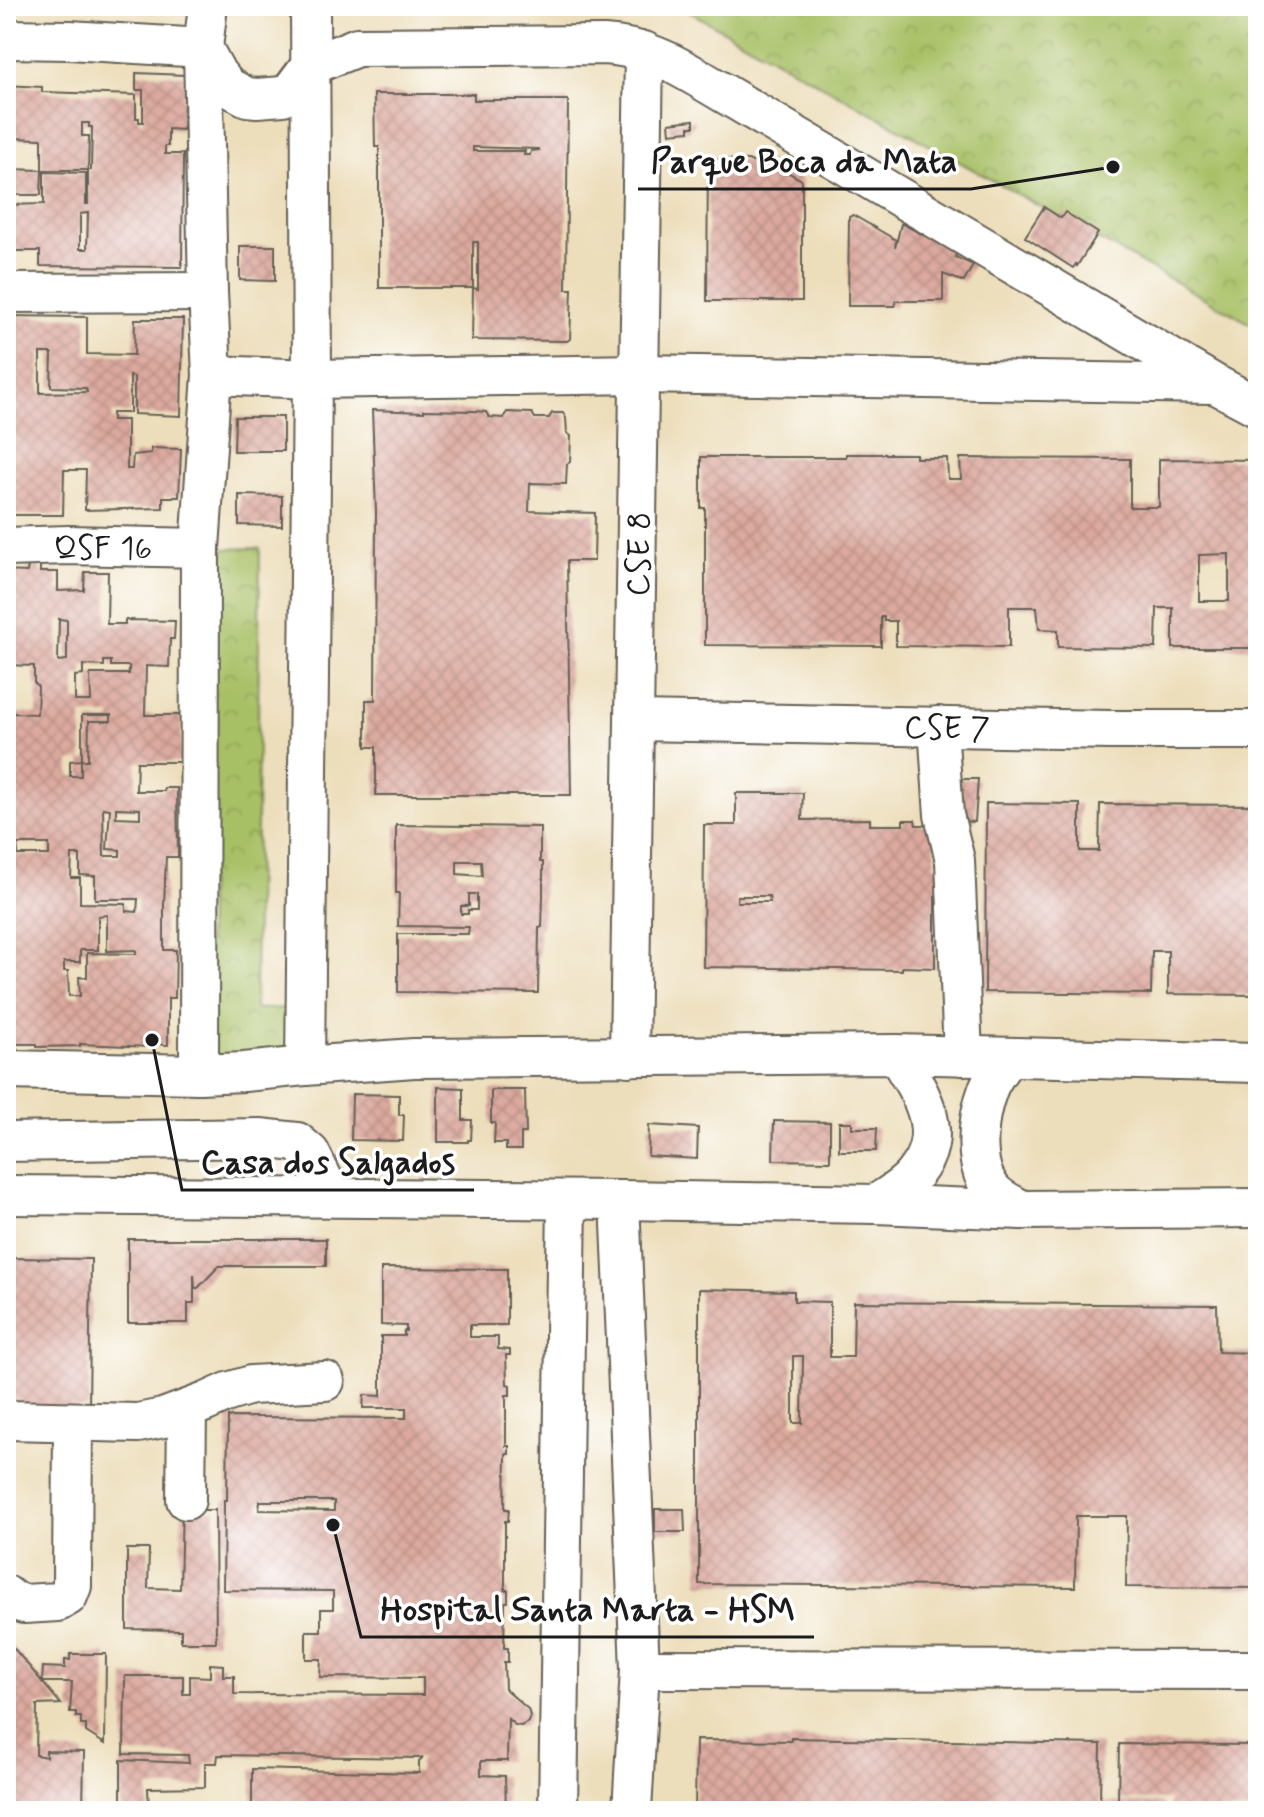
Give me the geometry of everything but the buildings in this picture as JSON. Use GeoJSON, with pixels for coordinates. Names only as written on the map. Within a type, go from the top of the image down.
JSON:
{"type":"FeatureCollection","features":[{"type":"Feature","properties":{"kind":"street"},"geometry":{"type":"LineString","coordinates":[[199,1074],[200,548],[212,375],[203,48],[208,6]]}},
{"type":"Feature","properties":{"kind":"street"},"geometry":{"type":"LineString","coordinates":[[305,1066],[312,379],[310,6]]}},
{"type":"Feature","properties":{"kind":"street"},"geometry":{"type":"LineString","coordinates":[[6,39],[203,48]]}},
{"type":"Feature","properties":{"kind":"street"},"geometry":{"type":"LineString","coordinates":[[203,48],[228,87],[247,97],[283,96],[292,90],[310,66],[357,47],[604,45],[644,51],[675,64],[1258,407]]}},
{"type":"Feature","properties":{"kind":"street","name":"CSE 8"},"geometry":{"type":"LineString","coordinates":[[629,1057],[644,51]]}},
{"type":"Feature","properties":{"kind":"street"},"geometry":{"type":"LineString","coordinates":[[6,293],[208,292]]}},
{"type":"Feature","properties":{"kind":"street"},"geometry":{"type":"LineString","coordinates":[[212,375],[312,379],[640,374],[1215,384]]}},
{"type":"Feature","properties":{"kind":"street","name":"QSF 16"},"geometry":{"type":"LineString","coordinates":[[6,547],[200,548]]}},
{"type":"Feature","properties":{"kind":"street","name":"CSE 7"},"geometry":{"type":"LineString","coordinates":[[635,721],[1258,730]]}},
{"type":"Feature","properties":{"kind":"street"},"geometry":{"type":"LineString","coordinates":[[938,726],[944,815],[955,860],[963,1056]]}},
{"type":"Feature","properties":{"kind":"street"},"geometry":{"type":"LineString","coordinates":[[6,1070],[199,1074],[414,1058],[896,1054],[1258,1063]]}},
{"type":"Feature","properties":{"kind":"street"},"geometry":{"type":"LineString","coordinates":[[876,1204],[914,1175],[928,1152],[930,1129],[927,1108],[896,1054]]}},
{"type":"Feature","properties":{"kind":"street"},"geometry":{"type":"LineString","coordinates":[[1008,1057],[989,1087],[982,1108],[978,1130],[979,1163],[995,1193],[1022,1210]]}},
{"type":"Feature","properties":{"kind":"street"},"geometry":{"type":"LineString","coordinates":[[6,1142],[260,1138],[297,1142],[310,1153],[332,1197]]}},
{"type":"Feature","properties":{"kind":"street"},"geometry":{"type":"LineString","coordinates":[[6,1195],[620,1200],[1022,1210],[1258,1208]]}},
{"type":"Feature","properties":{"kind":"street"},"geometry":{"type":"LineString","coordinates":[[558,1811],[567,1200]]}},
{"type":"Feature","properties":{"kind":"street"},"geometry":{"type":"LineString","coordinates":[[620,1200],[640,1669],[632,1811]]}},
{"type":"Feature","properties":{"kind":"street"},"geometry":{"type":"LineString","coordinates":[[6,1420],[138,1423],[187,1410],[251,1385],[325,1381]]}},
{"type":"Feature","properties":{"kind":"street"},"geometry":{"type":"LineString","coordinates":[[186,1500],[187,1410]]}},
{"type":"Feature","properties":{"kind":"street"},"geometry":{"type":"LineString","coordinates":[[6,1595],[24,1604],[58,1602],[68,1596],[72,1586],[73,1422]]}},
{"type":"Feature","properties":{"kind":"street"},"geometry":{"type":"LineString","coordinates":[[640,1669],[1258,1670]]}},
{"type":"Feature","properties":{"kind":"green space"},"geometry":{"type":"Polygon","coordinates":[[[679,6],[1258,6],[1258,328],[679,6]]]}},
{"type":"Feature","properties":{"kind":"green space"},"geometry":{"type":"Polygon","coordinates":[[[260,548],[255,1009],[305,1008],[305,1066],[205,1073],[214,549],[260,548]]]}},
{"type":"Feature","properties":{"kind":"place","name":"Parque Boca da Mata"},"geometry":{"type":"Point","coordinates":[1113,167]}},
{"type":"Feature","properties":{"kind":"place","name":"Casa dos Salgados"},"geometry":{"type":"Point","coordinates":[152,1040]}},
{"type":"Feature","properties":{"kind":"place","name":"Hospital Santa Marta - HSM"},"geometry":{"type":"Point","coordinates":[333,1525]}}]}
